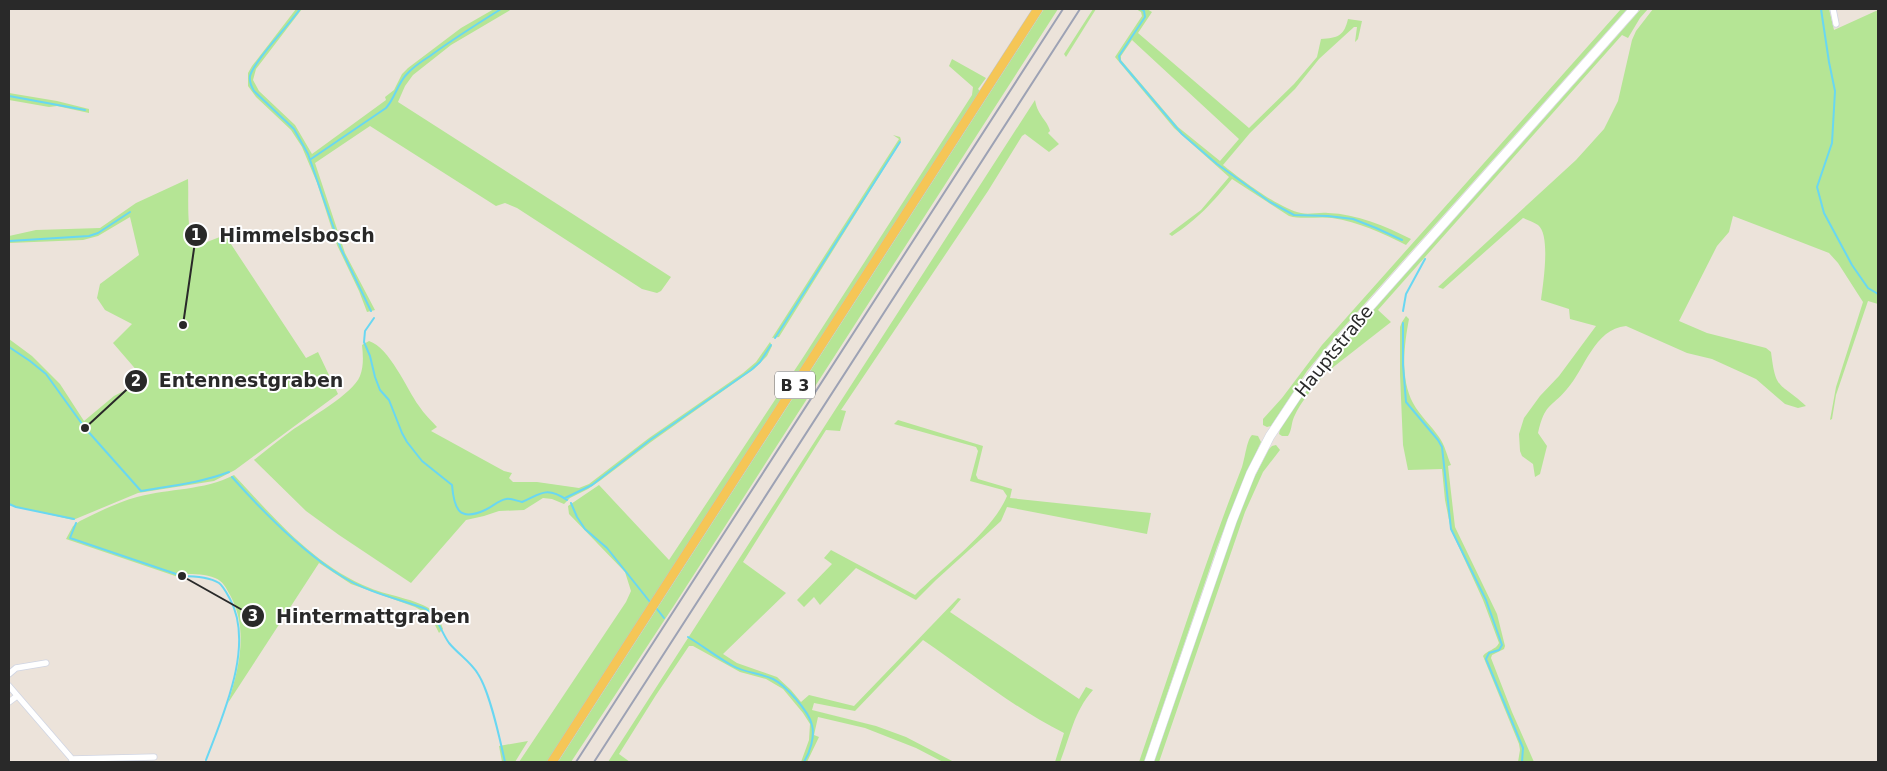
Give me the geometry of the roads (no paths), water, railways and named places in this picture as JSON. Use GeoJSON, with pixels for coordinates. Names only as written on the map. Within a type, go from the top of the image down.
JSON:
{"type":"FeatureCollection","features":[{"type":"Feature","properties":{"kind":"main road","name":"B 3"},"geometry":{"type":"LineString","coordinates":[[552,762],[1038,9]]}},
{"type":"Feature","properties":{"kind":"street","name":"Hauptstraße"},"geometry":{"type":"LineString","coordinates":[[1150,762],[1232,521],[1251,473],[1270,436],[1326,356],[1634,9]]}},
{"type":"Feature","properties":{"kind":"street"},"geometry":{"type":"LineString","coordinates":[[1833,9],[1836,24]]}},
{"type":"Feature","properties":{"kind":"street"},"geometry":{"type":"LineString","coordinates":[[9,674],[16,668],[46,663]]}},
{"type":"Feature","properties":{"kind":"street"},"geometry":{"type":"LineString","coordinates":[[9,686],[72,761],[154,757]]}},
{"type":"Feature","properties":{"kind":"street"},"geometry":{"type":"LineString","coordinates":[[9,702],[17,696]]}},
{"type":"Feature","properties":{"kind":"waterway"},"geometry":{"type":"LineString","coordinates":[[300,9],[258,61],[250,76],[250,82],[254,91],[294,129],[308,154],[341,249],[371,311]]}},
{"type":"Feature","properties":{"kind":"waterway"},"geometry":{"type":"LineString","coordinates":[[311,159],[386,108],[408,72],[501,9]]}},
{"type":"Feature","properties":{"kind":"waterway"},"geometry":{"type":"LineString","coordinates":[[1141,9],[1144,11],[1145,17],[1119,56],[1120,61],[1182,134],[1217,164],[1270,202],[1294,215],[1353,219],[1402,240]]}},
{"type":"Feature","properties":{"kind":"waterway"},"geometry":{"type":"LineString","coordinates":[[1821,9],[1835,91],[1832,143],[1817,187],[1824,213],[1852,265],[1868,288],[1878,294]]}},
{"type":"Feature","properties":{"kind":"waterway"},"geometry":{"type":"LineString","coordinates":[[9,96],[85,110]]}},
{"type":"Feature","properties":{"kind":"waterway"},"geometry":{"type":"LineString","coordinates":[[775,338],[900,142]]}},
{"type":"Feature","properties":{"kind":"waterway"},"geometry":{"type":"LineString","coordinates":[[9,241],[89,236],[98,233],[130,212]]}},
{"type":"Feature","properties":{"kind":"waterway"},"geometry":{"type":"LineString","coordinates":[[1403,311],[1406,294],[1425,259]]}},
{"type":"Feature","properties":{"kind":"waterway"},"geometry":{"type":"LineString","coordinates":[[374,318],[365,331],[364,342],[380,390],[389,400],[407,442],[422,461],[452,485],[454,501],[459,511],[469,515],[488,509],[503,500],[510,499],[522,502],[539,494],[549,492],[567,500]]}},
{"type":"Feature","properties":{"kind":"waterway"},"geometry":{"type":"LineString","coordinates":[[1403,323],[1403,365],[1406,402],[1442,447],[1451,529],[1486,600],[1502,645],[1499,650],[1489,653],[1486,659],[1523,748],[1522,762]]}},
{"type":"Feature","properties":{"kind":"waterway"},"geometry":{"type":"LineString","coordinates":[[565,498],[592,485],[650,440],[751,370],[760,362],[771,345]]}},
{"type":"Feature","properties":{"kind":"waterway"},"geometry":{"type":"LineString","coordinates":[[9,347],[46,374],[85,428],[141,491],[196,482],[229,472]]}},
{"type":"Feature","properties":{"kind":"waterway"},"geometry":{"type":"LineString","coordinates":[[232,477],[284,531],[328,567],[353,583],[430,612],[449,643],[478,674],[487,692],[505,762]]}},
{"type":"Feature","properties":{"kind":"waterway"},"geometry":{"type":"LineString","coordinates":[[571,503],[585,529],[607,548],[650,602]]}},
{"type":"Feature","properties":{"kind":"waterway"},"geometry":{"type":"LineString","coordinates":[[9,504],[74,519]]}},
{"type":"Feature","properties":{"kind":"waterway"},"geometry":{"type":"LineString","coordinates":[[76,523],[70,538],[182,576],[211,579],[222,586],[230,599],[237,617],[239,637],[238,658],[228,701],[206,760]]}},
{"type":"Feature","properties":{"kind":"waterway"},"geometry":{"type":"LineString","coordinates":[[657,609],[664,618]]}},
{"type":"Feature","properties":{"kind":"waterway"},"geometry":{"type":"LineString","coordinates":[[688,637],[733,666],[773,679],[796,699],[810,719],[813,730],[811,744],[804,762]]}},
{"type":"Feature","properties":{"kind":"railway"},"geometry":{"type":"LineString","coordinates":[[576,762],[1063,9]]}},
{"type":"Feature","properties":{"kind":"railway"},"geometry":{"type":"LineString","coordinates":[[594,762],[1080,9]]}},
{"type":"Feature","properties":{"kind":"place","name":"Himmelsbosch"},"geometry":{"type":"Point","coordinates":[183,325]}},
{"type":"Feature","properties":{"kind":"place","name":"Entennestgraben"},"geometry":{"type":"Point","coordinates":[85,428]}},
{"type":"Feature","properties":{"kind":"place","name":"Hintermattgraben"},"geometry":{"type":"Point","coordinates":[182,576]}}]}
